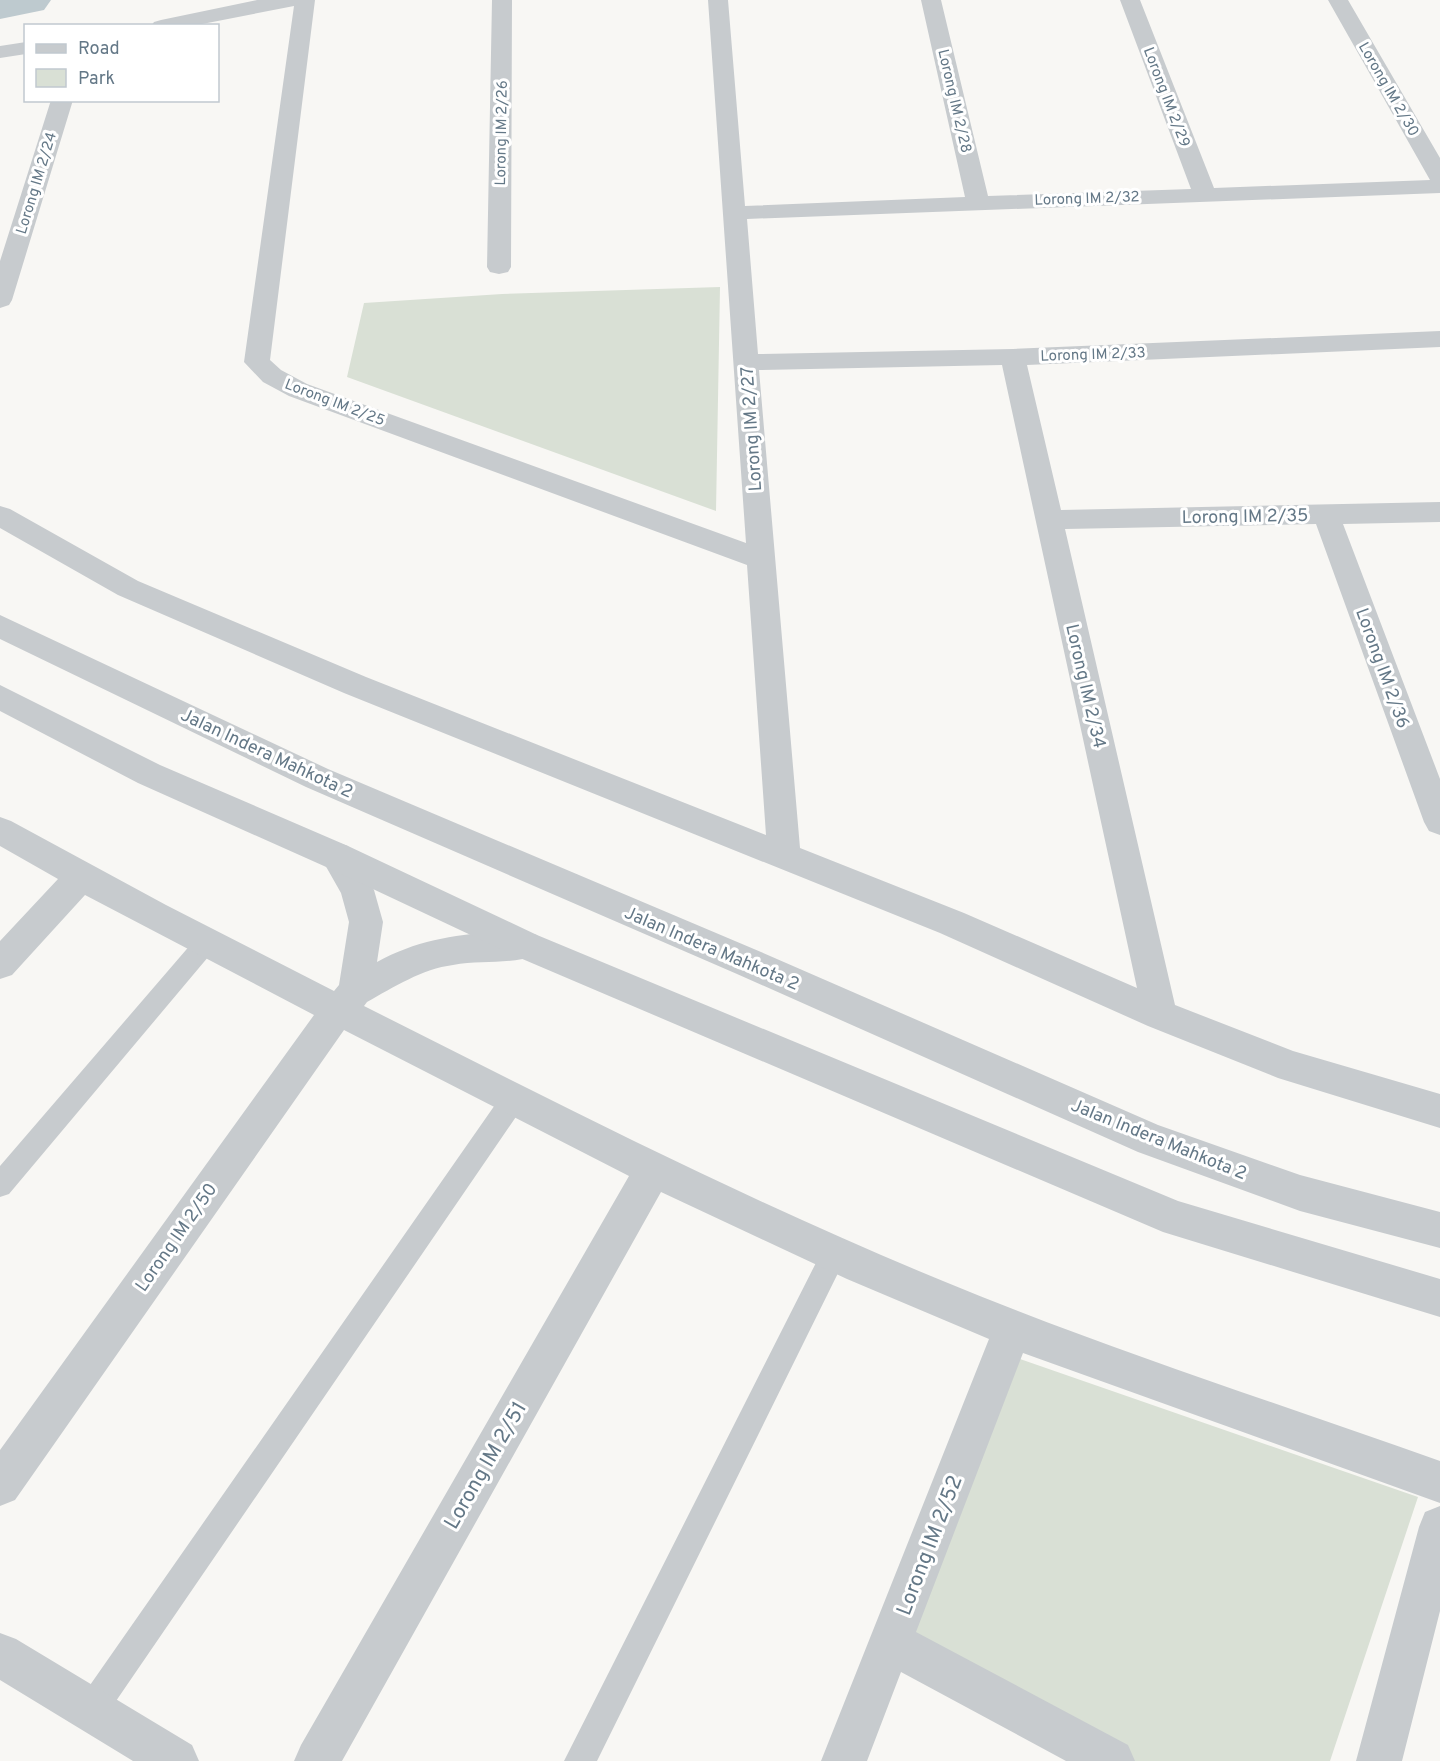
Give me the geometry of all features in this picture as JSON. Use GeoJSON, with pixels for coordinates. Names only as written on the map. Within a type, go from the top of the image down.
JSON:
{"type":"FeatureCollection","features":[{"type":"Feature","properties":{"kind":"street"},"geometry":{"type":"LineString","coordinates":[[171,24],[295,0]]}},
{"type":"Feature","properties":{"kind":"street","name":"Lorong IM 2/25"},"geometry":{"type":"LineString","coordinates":[[305,0],[257,362],[272,376],[298,390],[761,559]]}},
{"type":"Feature","properties":{"kind":"street","name":"Lorong IM 2/26"},"geometry":{"type":"LineString","coordinates":[[499,267],[502,0]]}},
{"type":"Feature","properties":{"kind":"street","name":"Lorong IM 2/27"},"geometry":{"type":"LineString","coordinates":[[718,0],[784,857]]}},
{"type":"Feature","properties":{"kind":"street","name":"Lorong IM 2/28"},"geometry":{"type":"LineString","coordinates":[[931,0],[978,202]]}},
{"type":"Feature","properties":{"kind":"street","name":"Lorong IM 2/29"},"geometry":{"type":"LineString","coordinates":[[1130,0],[1205,194]]}},
{"type":"Feature","properties":{"kind":"street","name":"Lorong IM 2/30"},"geometry":{"type":"LineString","coordinates":[[1338,0],[1440,178]]}},
{"type":"Feature","properties":{"kind":"street"},"geometry":{"type":"LineString","coordinates":[[0,52],[24,48]]}},
{"type":"Feature","properties":{"kind":"street","name":"Lorong IM 2/24"},"geometry":{"type":"LineString","coordinates":[[0,300],[61,102]]}},
{"type":"Feature","properties":{"kind":"street","name":"Lorong IM 2/32"},"geometry":{"type":"LineString","coordinates":[[734,213],[1440,186]]}},
{"type":"Feature","properties":{"kind":"street","name":"Lorong IM 2/33"},"geometry":{"type":"LineString","coordinates":[[746,362],[1013,357],[1440,339]]}},
{"type":"Feature","properties":{"kind":"street","name":"Lorong IM 2/34"},"geometry":{"type":"LineString","coordinates":[[1013,357],[1160,1015]]}},
{"type":"Feature","properties":{"kind":"street","name":"Lorong IM 2/35"},"geometry":{"type":"LineString","coordinates":[[1049,520],[1440,512]]}},
{"type":"Feature","properties":{"kind":"street","name":"Lorong IM 2/36"},"geometry":{"type":"LineString","coordinates":[[1326,514],[1440,822]]}},
{"type":"Feature","properties":{"kind":"street"},"geometry":{"type":"LineString","coordinates":[[0,516],[128,588],[355,685],[952,922],[1160,1015],[1291,1067],[1413,1105],[1440,1111]]}},
{"type":"Feature","properties":{"kind":"street","name":"Jalan Indera Mahkota 2"},"geometry":{"type":"LineString","coordinates":[[0,626],[317,778],[749,963],[1151,1140],[1299,1193],[1440,1230]]}},
{"type":"Feature","properties":{"kind":"street"},"geometry":{"type":"LineString","coordinates":[[0,697],[149,774],[336,856],[525,945],[1176,1219],[1440,1298]]}},
{"type":"Feature","properties":{"kind":"street"},"geometry":{"type":"LineString","coordinates":[[0,830],[81,877],[206,943],[347,1001],[513,1100],[653,1170],[834,1254],[1013,1328],[1440,1482]]}},
{"type":"Feature","properties":{"kind":"street"},"geometry":{"type":"LineString","coordinates":[[336,856],[357,890],[366,922],[347,1001]]}},
{"type":"Feature","properties":{"kind":"street"},"geometry":{"type":"LineString","coordinates":[[0,964],[81,877]]}},
{"type":"Feature","properties":{"kind":"street"},"geometry":{"type":"LineString","coordinates":[[347,1001],[405,964],[429,956],[452,950],[525,945]]}},
{"type":"Feature","properties":{"kind":"street","name":"Lorong IM 2/50"},"geometry":{"type":"LineString","coordinates":[[0,1485],[347,1001]]}},
{"type":"Feature","properties":{"kind":"street","name":"Lorong IM 2/51"},"geometry":{"type":"LineString","coordinates":[[317,1761],[653,1170]]}},
{"type":"Feature","properties":{"kind":"street","name":"Lorong IM 2/52"},"geometry":{"type":"LineString","coordinates":[[844,1761],[1013,1328]]}},
{"type":"Feature","properties":{"kind":"street"},"geometry":{"type":"LineString","coordinates":[[1379,1761],[1440,1527]]}},
{"type":"Feature","properties":{"kind":"street"},"geometry":{"type":"LineString","coordinates":[[891,1642],[1110,1761]]}},
{"type":"Feature","properties":{"kind":"street"},"geometry":{"type":"LineString","coordinates":[[0,1655],[176,1761]]}},
{"type":"Feature","properties":{"kind":"lane"},"geometry":{"type":"LineString","coordinates":[[0,1185],[206,943]]}},
{"type":"Feature","properties":{"kind":"lane"},"geometry":{"type":"LineString","coordinates":[[92,1709],[513,1100]]}},
{"type":"Feature","properties":{"kind":"lane"},"geometry":{"type":"LineString","coordinates":[[580,1761],[834,1254]]}},
{"type":"Feature","properties":{"kind":"green space"},"geometry":{"type":"Polygon","coordinates":[[[720,287],[716,511],[347,377],[364,303],[502,294],[720,287]]]}},
{"type":"Feature","properties":{"kind":"green space"},"geometry":{"type":"Polygon","coordinates":[[[1020,1359],[1418,1497],[1330,1761],[1075,1761],[901,1665],[1020,1359]]]}},
{"type":"Feature","properties":{"kind":"waterway"},"geometry":{"type":"LineString","coordinates":[[0,5],[27,0]]}}]}
